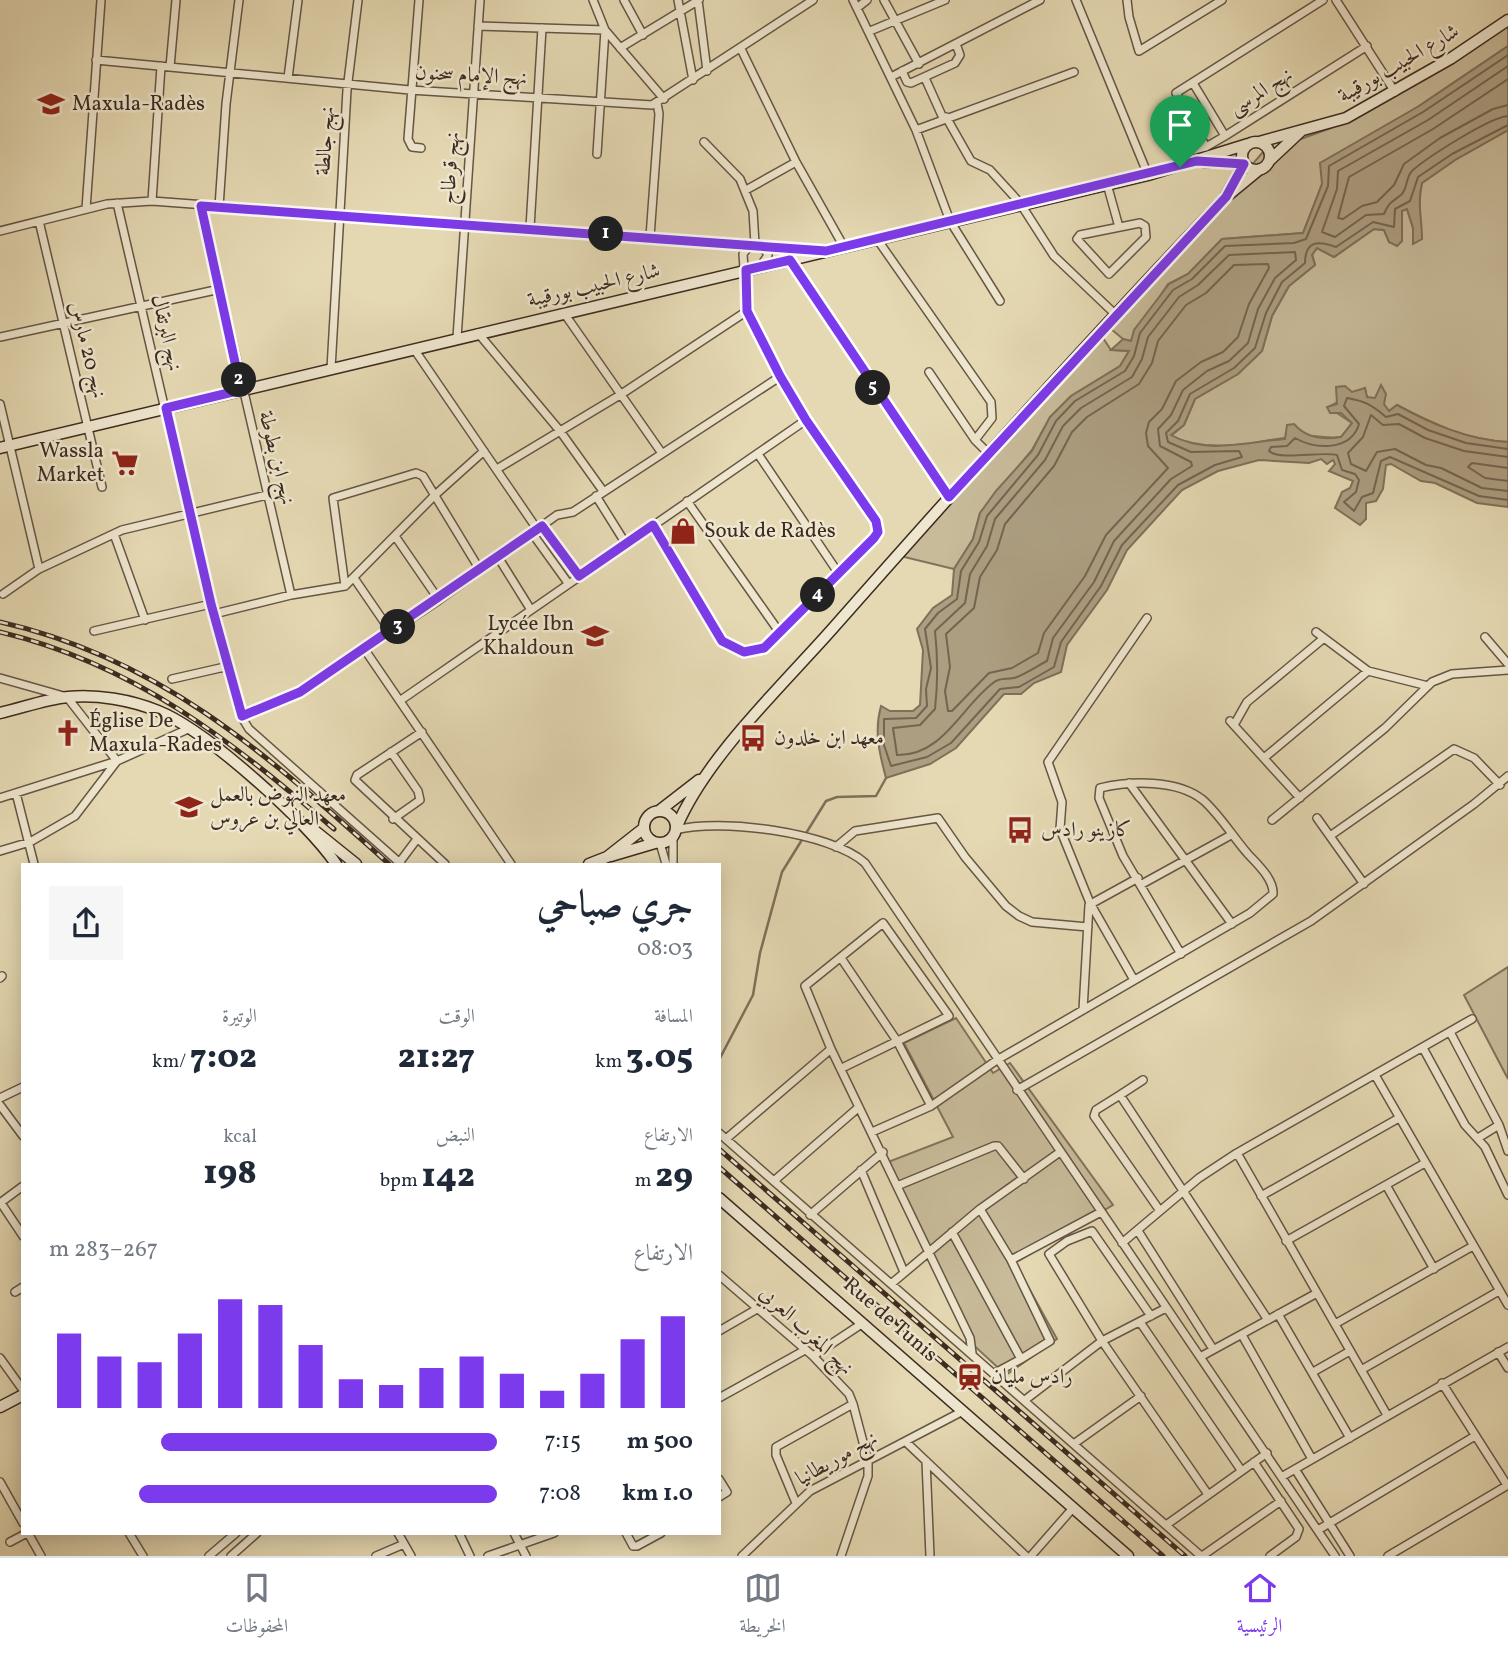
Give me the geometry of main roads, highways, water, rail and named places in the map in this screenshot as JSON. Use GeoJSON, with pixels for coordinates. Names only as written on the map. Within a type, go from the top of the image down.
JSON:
{"type":"FeatureCollection","features":[{"type":"Feature","properties":{"kind":"water"},"geometry":{"type":"Polygon","coordinates":[[[1508,46],[1508,130],[1455,160],[1422,183],[1422,239],[1413,244],[1413,228],[1407,209],[1402,211],[1402,241],[1397,246],[1389,242],[1384,230],[1374,229],[1334,257],[1317,248],[1312,255],[1315,265],[1289,286],[1272,316],[1262,351],[1238,374],[1195,399],[1184,425],[1171,435],[1198,444],[1227,446],[1285,439],[1287,425],[1294,424],[1315,437],[1341,437],[1352,423],[1341,413],[1330,413],[1327,407],[1337,404],[1336,387],[1345,386],[1352,392],[1365,388],[1367,397],[1375,398],[1381,385],[1386,394],[1384,404],[1389,411],[1397,405],[1451,430],[1493,441],[1508,442],[1508,507],[1477,503],[1435,483],[1421,481],[1391,464],[1386,465],[1383,489],[1376,501],[1366,503],[1366,519],[1360,525],[1335,508],[1342,492],[1350,488],[1353,481],[1329,471],[1335,464],[1333,460],[1327,464],[1321,459],[1309,463],[1259,460],[1218,471],[1182,490],[1127,550],[1107,590],[1067,645],[1061,672],[1034,683],[1021,694],[1004,694],[956,748],[930,764],[886,778],[878,742],[881,706],[890,711],[913,711],[920,705],[923,650],[917,629],[933,608],[952,595],[954,569],[973,539],[980,513],[1032,451],[1050,417],[1071,396],[1120,366],[1129,351],[1111,350],[1123,339],[1131,341],[1134,330],[1169,284],[1188,274],[1222,239],[1303,233],[1322,184],[1320,163],[1419,106],[1508,46]]]}},
{"type":"Feature","properties":{"kind":"waterway"},"geometry":{"type":"LineString","coordinates":[[721,1056],[753,995],[760,953],[782,872],[826,801],[837,797],[876,796],[886,778]]}},
{"type":"Feature","properties":{"kind":"railway"},"geometry":{"type":"LineString","coordinates":[[0,622],[59,639],[113,660],[163,687],[256,750],[388,863]]}},
{"type":"Feature","properties":{"kind":"railway"},"geometry":{"type":"LineString","coordinates":[[0,632],[49,646],[95,664],[179,709],[257,765],[334,829]]}},
{"type":"Feature","properties":{"kind":"railway"},"geometry":{"type":"LineString","coordinates":[[721,1151],[1185,1556]]}},
{"type":"Feature","properties":{"kind":"railway"},"geometry":{"type":"LineString","coordinates":[[721,1169],[1163,1556]]}},
{"type":"Feature","properties":{"kind":"place","name":"Maxula-Radès"},"geometry":{"type":"Point","coordinates":[51,104]}},
{"type":"Feature","properties":{"kind":"place","name":"Wassla Market"},"geometry":{"type":"Point","coordinates":[125,463]}},
{"type":"Feature","properties":{"kind":"place","name":"Souk de Radès"},"geometry":{"type":"Point","coordinates":[683,531]}},
{"type":"Feature","properties":{"kind":"place","name":"Lycée Ibn Khaldoun"},"geometry":{"type":"Point","coordinates":[595,636]}},
{"type":"Feature","properties":{"kind":"place","name":"Église De Maxula-Rades"},"geometry":{"type":"Point","coordinates":[68,733]}},
{"type":"Feature","properties":{"kind":"place","name":"معهد ابن خلدون"},"geometry":{"type":"Point","coordinates":[753,738]}},
{"type":"Feature","properties":{"kind":"place","name":"معهد النهوض بالعمل العالي بن عروس"},"geometry":{"type":"Point","coordinates":[189,807]}},
{"type":"Feature","properties":{"kind":"place","name":"كازينو رادس"},"geometry":{"type":"Point","coordinates":[1020,830]}},
{"type":"Feature","properties":{"kind":"place","name":"رادس مليان"},"geometry":{"type":"Point","coordinates":[970,1377]}}]}
